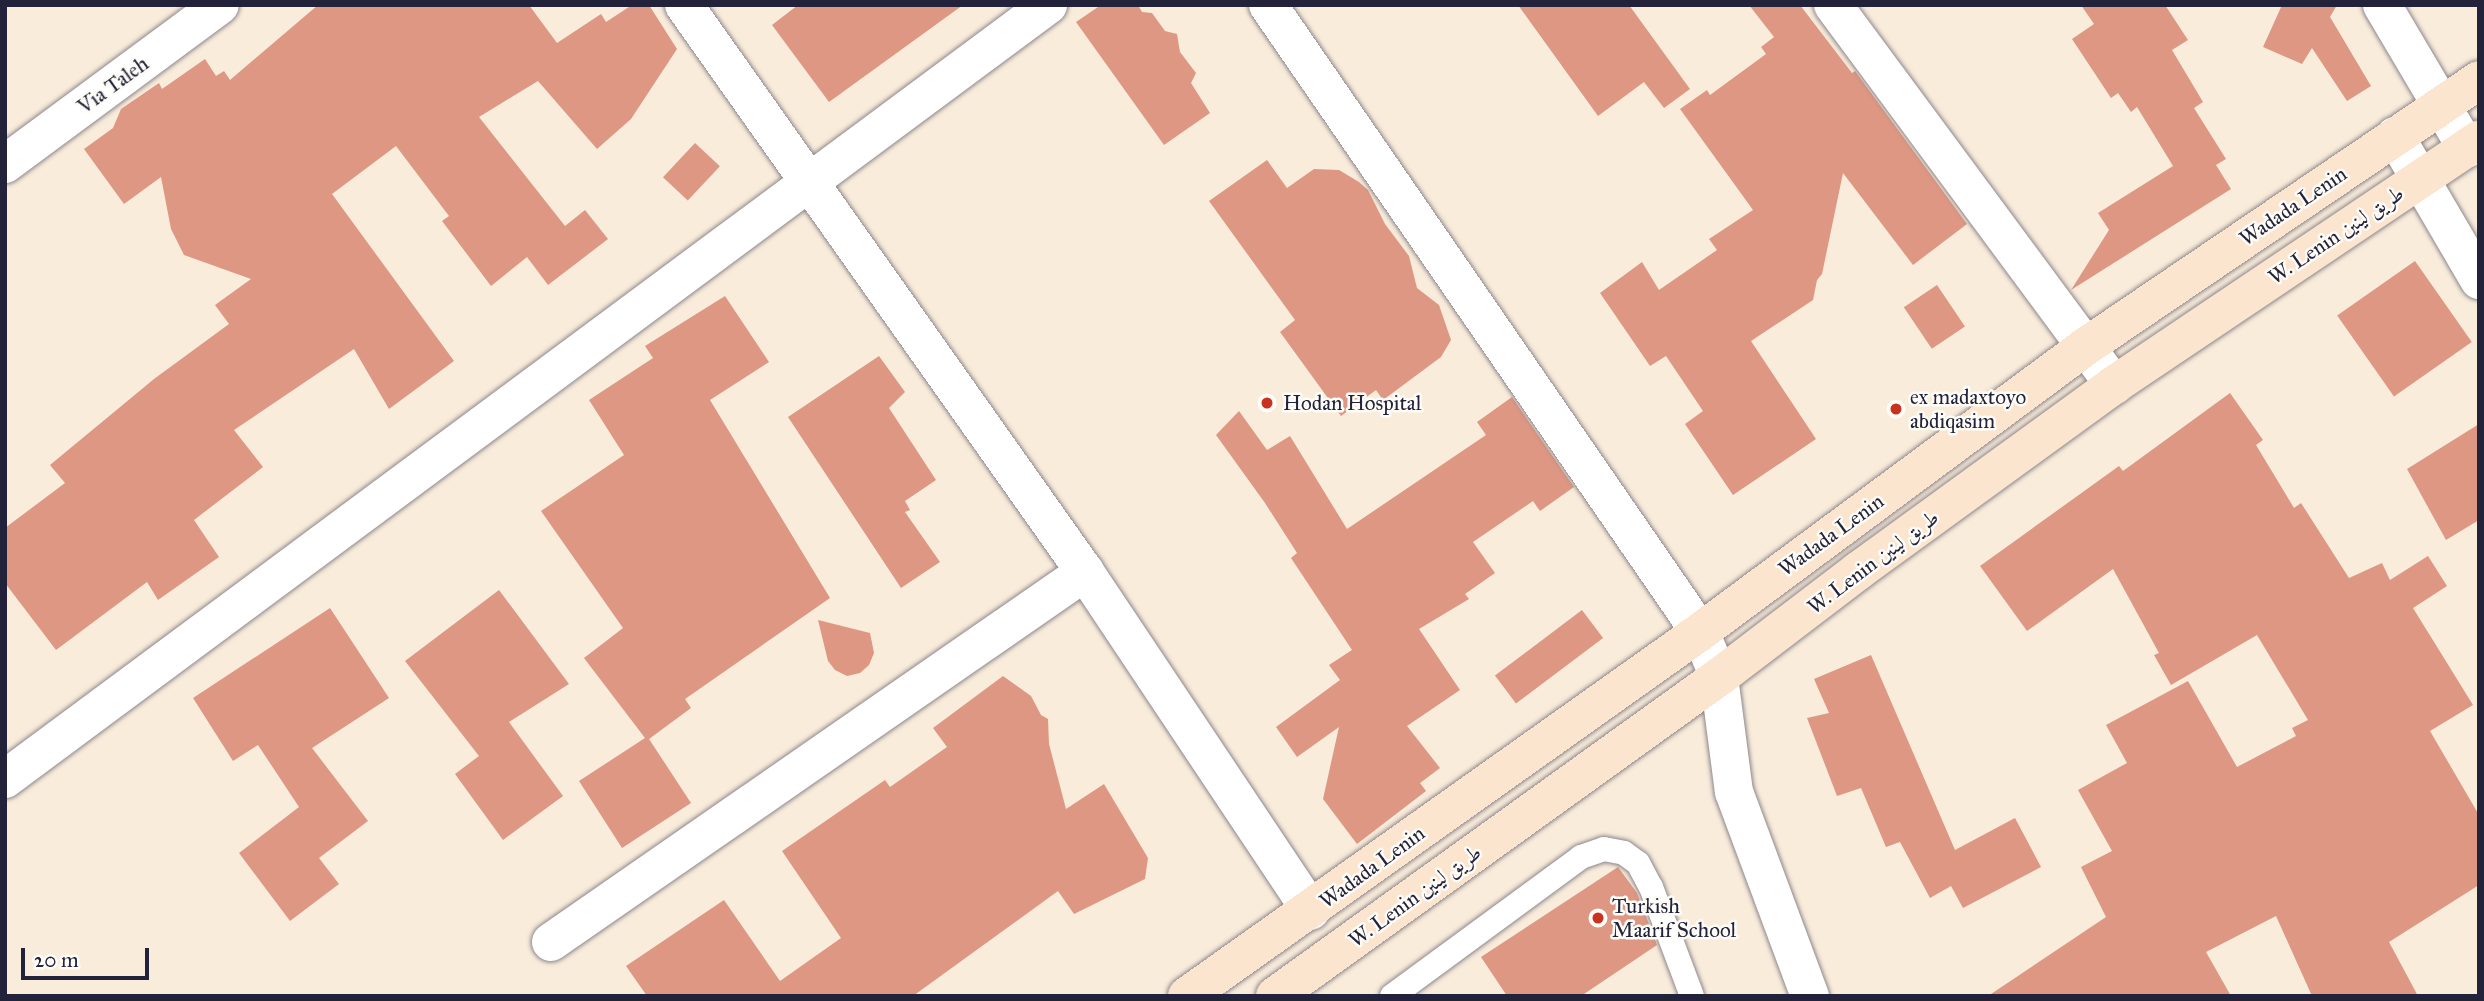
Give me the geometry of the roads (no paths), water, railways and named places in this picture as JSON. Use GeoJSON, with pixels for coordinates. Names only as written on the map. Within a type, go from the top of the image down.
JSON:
{"type":"FeatureCollection","features":[{"type":"Feature","properties":{"kind":"main road","name":"Wadada Lenin"},"geometry":{"type":"LineString","coordinates":[[1187,996],[1311,911],[1700,632],[2085,347],[2479,80]]}},
{"type":"Feature","properties":{"kind":"main road","name":"W. Lenin طريق لينين"},"geometry":{"type":"LineString","coordinates":[[1278,995],[1719,677],[1858,571],[2114,385],[2473,145]]}},
{"type":"Feature","properties":{"kind":"street","name":"Via Taleh"},"geometry":{"type":"LineString","coordinates":[[5,164],[220,5]]}},
{"type":"Feature","properties":{"kind":"street"},"geometry":{"type":"LineString","coordinates":[[684,5],[1085,572],[1311,911]]}},
{"type":"Feature","properties":{"kind":"street"},"geometry":{"type":"LineString","coordinates":[[5,779],[807,181],[1048,5]]}},
{"type":"Feature","properties":{"kind":"street"},"geometry":{"type":"LineString","coordinates":[[1268,5],[1700,632],[1719,677],[1734,792],[1810,996]]}},
{"type":"Feature","properties":{"kind":"street"},"geometry":{"type":"LineString","coordinates":[[1833,5],[2114,385]]}},
{"type":"Feature","properties":{"kind":"street"},"geometry":{"type":"LineString","coordinates":[[2382,5],[2442,105],[2473,145]]}},
{"type":"Feature","properties":{"kind":"street"},"geometry":{"type":"LineString","coordinates":[[2395,136],[2479,280]]}},
{"type":"Feature","properties":{"kind":"street"},"geometry":{"type":"LineString","coordinates":[[551,942],[1085,572]]}},
{"type":"Feature","properties":{"kind":"lane"},"geometry":{"type":"LineString","coordinates":[[1392,996],[1580,857],[1604,849],[1624,853],[1638,863],[1651,887],[1692,996]]}},
{"type":"Feature","properties":{"kind":"place","name":"Hodan Hospital"},"geometry":{"type":"Point","coordinates":[1267,403]}},
{"type":"Feature","properties":{"kind":"place","name":"ex madaxtoyo abdiqasim"},"geometry":{"type":"Point","coordinates":[1896,409]}},
{"type":"Feature","properties":{"kind":"place","name":"Turkish Maarif School"},"geometry":{"type":"Point","coordinates":[1598,918]}}]}
